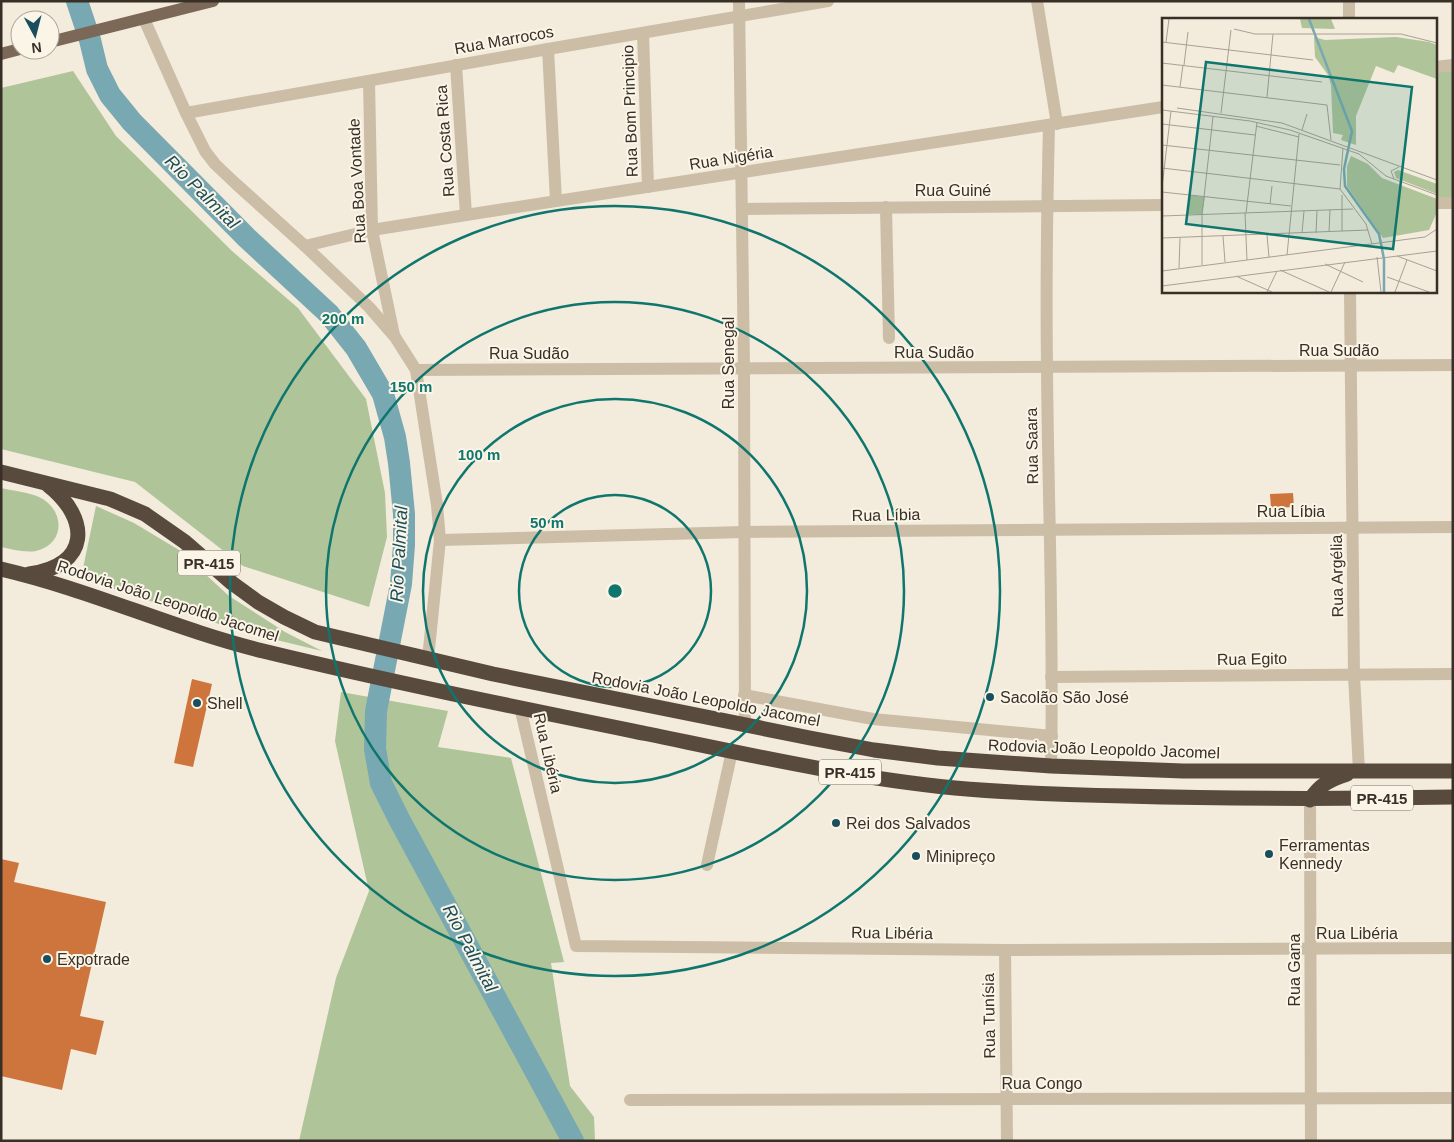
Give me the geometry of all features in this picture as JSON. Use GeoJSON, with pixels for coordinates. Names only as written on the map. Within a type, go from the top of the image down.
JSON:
{"type":"FeatureCollection","features":[{"type":"Feature","properties":{"kind":"highway","name":"Rodovia João Leopoldo Jacomel"},"geometry":{"type":"LineString","coordinates":[[1,472],[94,494],[129,506],[163,526],[185,542],[258,602],[315,632],[493,674],[874,750],[938,758],[1051,766],[1183,771],[1453,771]]}},
{"type":"Feature","properties":{"kind":"highway"},"geometry":{"type":"LineString","coordinates":[[25,574],[40,572],[68,560],[77,544],[78,533],[73,511],[59,494],[47,484]]}},
{"type":"Feature","properties":{"kind":"highway","name":"Rodovia João Leopoldo Jacomel"},"geometry":{"type":"LineString","coordinates":[[1,569],[25,574],[105,598],[186,628],[260,650],[732,751],[876,777],[957,788],[1095,795],[1310,800],[1453,797]]}},
{"type":"Feature","properties":{"kind":"highway"},"geometry":{"type":"LineString","coordinates":[[1310,800],[1321,786],[1334,778],[1359,771]]}},
{"type":"Feature","properties":{"kind":"main road"},"geometry":{"type":"LineString","coordinates":[[60,39],[213,1]]}},
{"type":"Feature","properties":{"kind":"street","name":"Rua Senegal"},"geometry":{"type":"LineString","coordinates":[[739,1],[743,209],[745,725]]}},
{"type":"Feature","properties":{"kind":"street","name":"Rua Marrocos"},"geometry":{"type":"LineString","coordinates":[[186,113],[828,1]]}},
{"type":"Feature","properties":{"kind":"street","name":"Rua Saara"},"geometry":{"type":"LineString","coordinates":[[1038,1],[1053,125],[1047,206],[1046,368],[1050,530],[1051,766]]}},
{"type":"Feature","properties":{"kind":"street"},"geometry":{"type":"LineString","coordinates":[[1348,1],[1349,18]]}},
{"type":"Feature","properties":{"kind":"street"},"geometry":{"type":"LineString","coordinates":[[144,19],[186,113],[205,151],[215,164],[352,290],[395,337],[416,370],[437,505],[440,540],[428,659]]}},
{"type":"Feature","properties":{"kind":"street","name":"Rua Bom Principio"},"geometry":{"type":"LineString","coordinates":[[643,34],[648,187]]}},
{"type":"Feature","properties":{"kind":"street"},"geometry":{"type":"LineString","coordinates":[[548,49],[556,200]]}},
{"type":"Feature","properties":{"kind":"street","name":"Rua Costa Rica"},"geometry":{"type":"LineString","coordinates":[[456,65],[466,214]]}},
{"type":"Feature","properties":{"kind":"street"},"geometry":{"type":"LineString","coordinates":[[1436,67],[1453,65]]}},
{"type":"Feature","properties":{"kind":"street","name":"Rua Boa Vontade"},"geometry":{"type":"LineString","coordinates":[[369,81],[372,230],[395,337]]}},
{"type":"Feature","properties":{"kind":"street","name":"Rua Nigéria"},"geometry":{"type":"LineString","coordinates":[[305,246],[372,230],[466,214],[1162,107]]}},
{"type":"Feature","properties":{"kind":"street"},"geometry":{"type":"LineString","coordinates":[[1436,203],[1453,203]]}},
{"type":"Feature","properties":{"kind":"street","name":"Rua Guiné"},"geometry":{"type":"LineString","coordinates":[[743,209],[1162,205]]}},
{"type":"Feature","properties":{"kind":"street"},"geometry":{"type":"LineString","coordinates":[[886,207],[889,338]]}},
{"type":"Feature","properties":{"kind":"street","name":"Rua Argélia"},"geometry":{"type":"LineString","coordinates":[[1350,292],[1354,675],[1359,771]]}},
{"type":"Feature","properties":{"kind":"street","name":"Rua Sudão"},"geometry":{"type":"LineString","coordinates":[[416,370],[1453,366]]}},
{"type":"Feature","properties":{"kind":"street","name":"Rua Líbia"},"geometry":{"type":"LineString","coordinates":[[440,540],[744,532],[1453,527]]}},
{"type":"Feature","properties":{"kind":"street","name":"Rua Egito"},"geometry":{"type":"LineString","coordinates":[[1051,677],[1453,674]]}},
{"type":"Feature","properties":{"kind":"street"},"geometry":{"type":"LineString","coordinates":[[744,695],[873,719],[1052,736]]}},
{"type":"Feature","properties":{"kind":"street","name":"Rua Libéria"},"geometry":{"type":"LineString","coordinates":[[520,707],[576,946],[1005,950],[1453,948]]}},
{"type":"Feature","properties":{"kind":"street"},"geometry":{"type":"LineString","coordinates":[[707,865],[732,751]]}},
{"type":"Feature","properties":{"kind":"street","name":"Rua Gana"},"geometry":{"type":"LineString","coordinates":[[1310,800],[1311,1141]]}},
{"type":"Feature","properties":{"kind":"street","name":"Rua Tunísia"},"geometry":{"type":"LineString","coordinates":[[1005,950],[1007,1141]]}},
{"type":"Feature","properties":{"kind":"street","name":"Rua Congo"},"geometry":{"type":"LineString","coordinates":[[630,1100],[1453,1098]]}},
{"type":"Feature","properties":{"kind":"green space"},"geometry":{"type":"Polygon","coordinates":[[[1453,65],[1453,203],[1436,203],[1436,67],[1453,65]]]}},
{"type":"Feature","properties":{"kind":"green space"},"geometry":{"type":"Polygon","coordinates":[[[73,71],[116,136],[232,251],[298,308],[366,399],[385,493],[387,537],[369,607],[243,566],[135,482],[1,449],[1,88],[73,71]]]}},
{"type":"Feature","properties":{"kind":"green space"},"geometry":{"type":"Polygon","coordinates":[[[1,488],[35,495],[48,502],[57,518],[57,534],[53,541],[46,547],[36,551],[1,547],[1,488]]]}},
{"type":"Feature","properties":{"kind":"green space"},"geometry":{"type":"Polygon","coordinates":[[[96,506],[134,523],[179,550],[229,596],[285,632],[322,651],[240,631],[81,578],[96,506]]]}},
{"type":"Feature","properties":{"kind":"green space"},"geometry":{"type":"Polygon","coordinates":[[[341,692],[448,711],[438,747],[511,758],[564,962],[551,963],[570,1086],[594,1117],[595,1141],[299,1141],[336,978],[369,891],[335,741],[341,692]]]}},
{"type":"Feature","properties":{"kind":"building"},"geometry":{"type":"Polygon","coordinates":[[[1293,493],[1294,507],[1271,508],[1270,494],[1293,493]]]}},
{"type":"Feature","properties":{"kind":"building","name":"Shell"},"geometry":{"type":"Polygon","coordinates":[[[192,679],[212,684],[193,767],[174,763],[192,679]]]}},
{"type":"Feature","properties":{"kind":"building","name":"Expotrade"},"geometry":{"type":"Polygon","coordinates":[[[1,859],[19,863],[14,882],[106,902],[80,1016],[104,1021],[96,1055],[71,1049],[62,1090],[1,1076],[1,859]]]}},
{"type":"Feature","properties":{"kind":"waterway","name":"Rio Palmital"},"geometry":{"type":"LineString","coordinates":[[77,1],[97,69],[110,95],[132,122],[247,238],[329,314],[356,348],[383,394],[395,437],[399,463],[404,514],[404,545],[401,584],[376,711],[375,749],[381,783],[573,1141]]}},
{"type":"Feature","properties":{"kind":"place","name":"Sacolão São José"},"geometry":{"type":"Point","coordinates":[990,697]}},
{"type":"Feature","properties":{"kind":"place","name":"Shell"},"geometry":{"type":"Point","coordinates":[197,703]}},
{"type":"Feature","properties":{"kind":"place","name":"Rei dos Salvados"},"geometry":{"type":"Point","coordinates":[836,823]}},
{"type":"Feature","properties":{"kind":"place","name":"Ferramentas Kennedy"},"geometry":{"type":"Point","coordinates":[1269,854]}},
{"type":"Feature","properties":{"kind":"place","name":"Minipreço"},"geometry":{"type":"Point","coordinates":[916,856]}},
{"type":"Feature","properties":{"kind":"place","name":"Expotrade"},"geometry":{"type":"Point","coordinates":[47,959]}}]}
